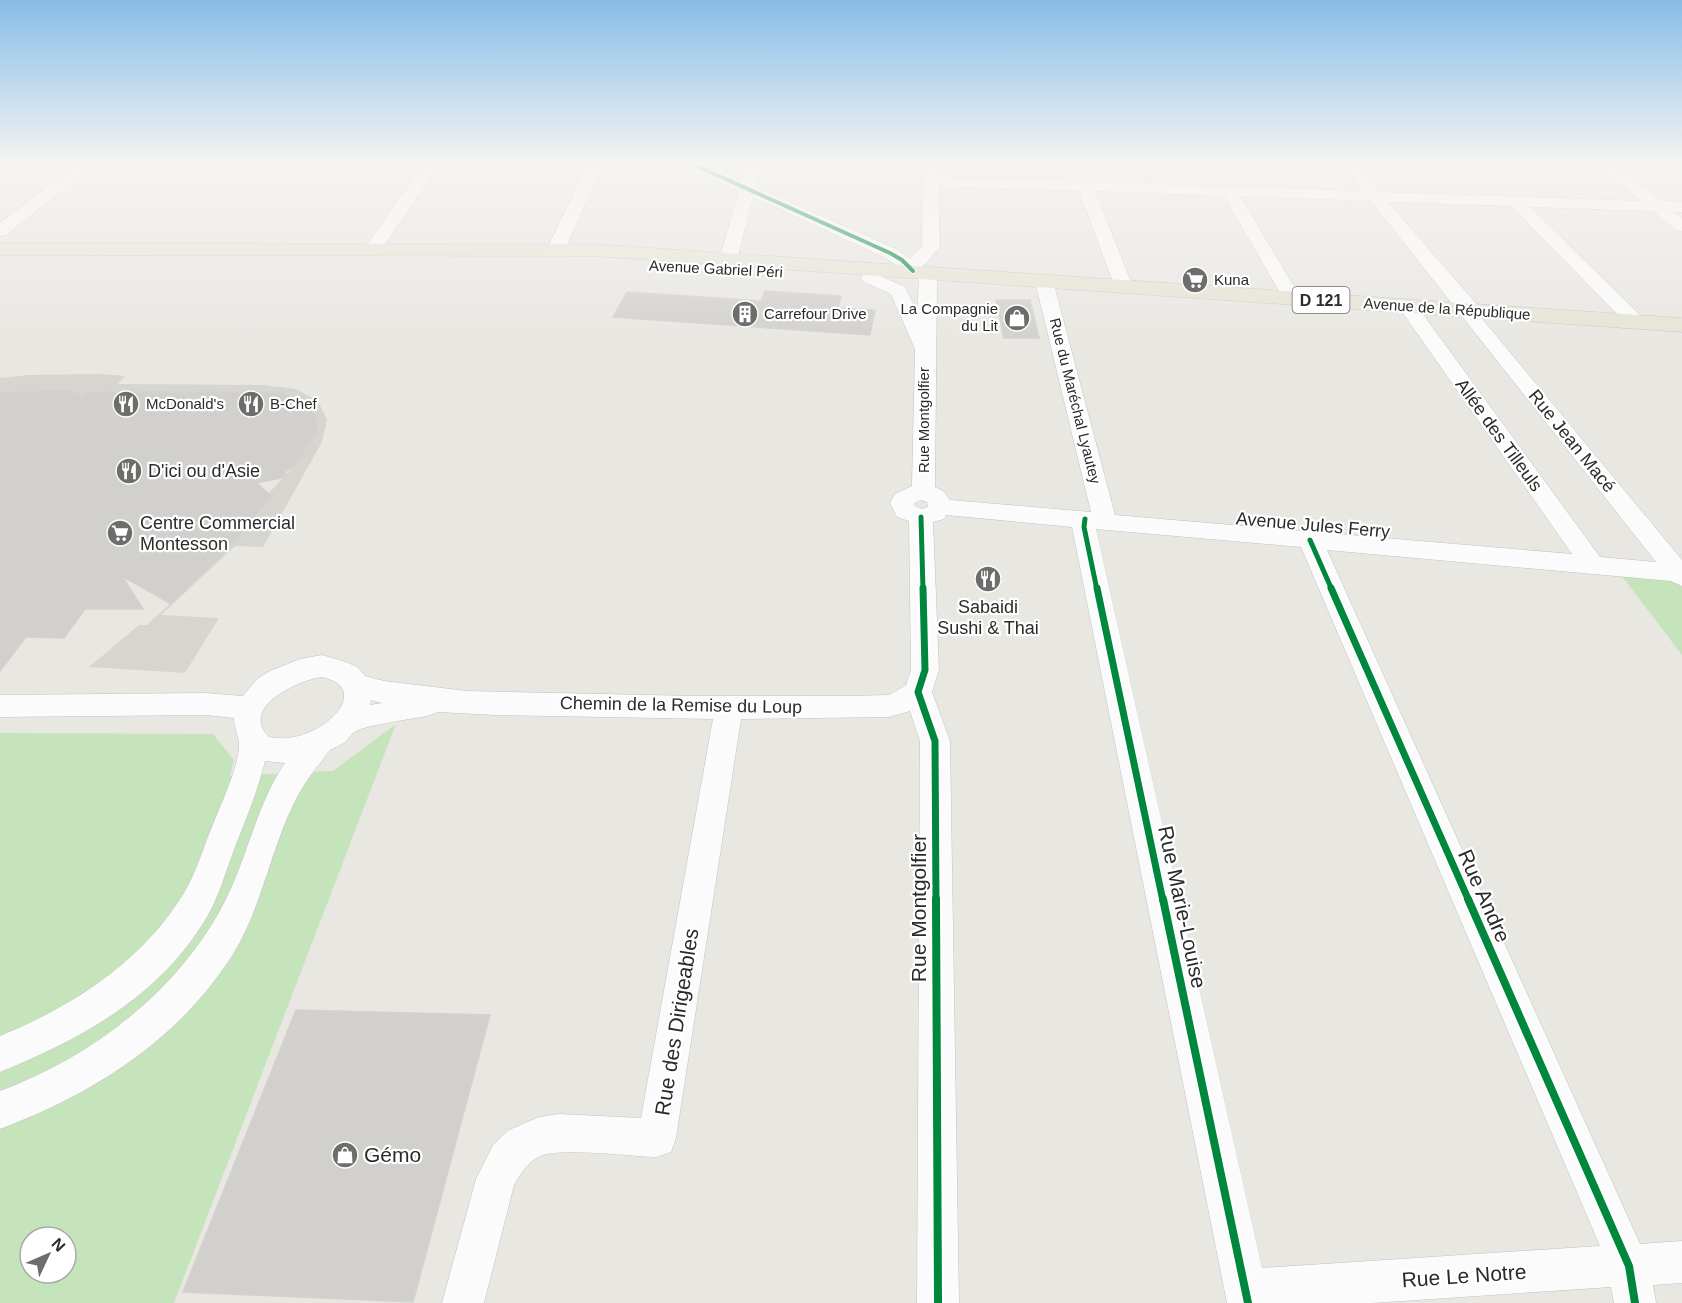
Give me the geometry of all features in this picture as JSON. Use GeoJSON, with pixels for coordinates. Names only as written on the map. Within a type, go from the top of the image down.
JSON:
{"type":"FeatureCollection","features":[{"type":"Feature","properties":{"kind":"main road","name":"Avenue Gabriel Péri"},"geometry":{"type":"LineString","coordinates":[[0,249],[556,249],[920,272]]}},
{"type":"Feature","properties":{"kind":"main road","name":"Avenue Gabriel Péri"},"geometry":{"type":"LineString","coordinates":[[0,258],[556,260],[870,278],[920,272]]}},
{"type":"Feature","properties":{"kind":"main road","name":"Avenue de la République"},"geometry":{"type":"LineString","coordinates":[[920,272],[1682,326]]}},
{"type":"Feature","properties":{"kind":"street"},"geometry":{"type":"LineString","coordinates":[[370,249],[389,224]]}},
{"type":"Feature","properties":{"kind":"street"},"geometry":{"type":"LineString","coordinates":[[556,249],[568,224]]}},
{"type":"Feature","properties":{"kind":"street"},"geometry":{"type":"LineString","coordinates":[[728,260],[739,224]]}},
{"type":"Feature","properties":{"kind":"street"},"geometry":{"type":"LineString","coordinates":[[826,224],[890,253],[920,272],[931,247],[931,224]]}},
{"type":"Feature","properties":{"kind":"street"},"geometry":{"type":"LineString","coordinates":[[1100,224],[1124,287]]}},
{"type":"Feature","properties":{"kind":"street"},"geometry":{"type":"LineString","coordinates":[[1248,224],[1292,298]]}},
{"type":"Feature","properties":{"kind":"street","name":"Rue Jean Macé"},"geometry":{"type":"LineString","coordinates":[[1398,224],[1681,574]]}},
{"type":"Feature","properties":{"kind":"street"},"geometry":{"type":"LineString","coordinates":[[1538,224],[1636,322]]}},
{"type":"Feature","properties":{"kind":"street"},"geometry":{"type":"LineString","coordinates":[[890,253],[919,252],[931,247]]}},
{"type":"Feature","properties":{"kind":"street","name":"Rue Montgolfier"},"geometry":{"type":"LineString","coordinates":[[920,272],[928,505],[925,670],[918,692],[935,741],[938,1303]]}},
{"type":"Feature","properties":{"kind":"street","name":"Rue Montgolfier"},"geometry":{"type":"LineString","coordinates":[[870,278],[899,291],[924,349]]}},
{"type":"Feature","properties":{"kind":"street","name":"Rue du Maréchal Lyautey"},"geometry":{"type":"LineString","coordinates":[[1044,281],[1095,520]]}},
{"type":"Feature","properties":{"kind":"street","name":"Allée des Tilleuls"},"geometry":{"type":"LineString","coordinates":[[1407,306],[1592,564]]}},
{"type":"Feature","properties":{"kind":"street","name":"Avenue Jules Ferry"},"geometry":{"type":"LineString","coordinates":[[928,505],[1592,564],[1681,574]]}},
{"type":"Feature","properties":{"kind":"street","name":"Rue Marie-Louise"},"geometry":{"type":"LineString","coordinates":[[1095,520],[1084,527],[1247,1297]]}},
{"type":"Feature","properties":{"kind":"street","name":"Rue Andre"},"geometry":{"type":"LineString","coordinates":[[1310,540],[1632,1285]]}},
{"type":"Feature","properties":{"kind":"street"},"geometry":{"type":"LineString","coordinates":[[308,668],[335,668],[345,672],[357,685],[358,696],[355,709],[347,722],[320,742],[301,749],[283,751],[266,749],[254,742],[248,732],[246,720],[250,708],[267,687],[280,678],[308,668]]}},
{"type":"Feature","properties":{"kind":"street","name":"Chemin de la Remise du Loup"},"geometry":{"type":"LineString","coordinates":[[357,685],[389,695],[439,702],[729,706],[889,706],[905,701],[918,692]]}},
{"type":"Feature","properties":{"kind":"street","name":"Chemin de la Remise du Loup"},"geometry":{"type":"LineString","coordinates":[[347,722],[439,702]]}},
{"type":"Feature","properties":{"kind":"street"},"geometry":{"type":"LineString","coordinates":[[0,705],[205,704],[250,708]]}},
{"type":"Feature","properties":{"kind":"street","name":"Rue des Dirigeables"},"geometry":{"type":"LineString","coordinates":[[463,1303],[496,1179],[507,1159],[523,1144],[539,1136],[559,1133],[657,1138],[729,706]]}},
{"type":"Feature","properties":{"kind":"street"},"geometry":{"type":"LineString","coordinates":[[0,1054],[57,1029],[102,1001],[140,972],[169,942],[197,902],[248,775],[254,742]]}},
{"type":"Feature","properties":{"kind":"street"},"geometry":{"type":"LineString","coordinates":[[0,1110],[50,1089],[93,1065],[140,1031],[192,980],[232,924],[288,785],[293,775],[320,742]]}},
{"type":"Feature","properties":{"kind":"street","name":"Rue Le Notre"},"geometry":{"type":"LineString","coordinates":[[1247,1297],[1632,1285],[1682,1262]]}},
{"type":"Feature","properties":{"kind":"green space"},"geometry":{"type":"Polygon","coordinates":[[[1615,567],[1682,577],[1682,655],[1615,567]]]}},
{"type":"Feature","properties":{"kind":"green space"},"geometry":{"type":"Polygon","coordinates":[[[396,724],[174,1303],[0,1303],[0,733],[213,734],[234,760],[230,776],[333,771],[396,724]]]}},
{"type":"Feature","properties":{"kind":"shaded area"},"geometry":{"type":"Polygon","coordinates":[[[28,375],[125,376],[118,384],[263,385],[296,389],[318,401],[327,420],[322,442],[263,547],[235,546],[161,615],[219,618],[185,673],[89,667],[139,625],[147,625],[247,528],[272,498],[268,494],[308,447],[317,422],[291,396],[263,392],[89,392],[78,399],[77,394],[67,390],[0,393],[0,378],[28,375]]]}},
{"type":"Feature","properties":{"kind":"building","name":"Carrefour Drive"},"geometry":{"type":"Polygon","coordinates":[[[765,291],[841,296],[838,308],[875,310],[870,335],[613,317],[627,292],[761,301],[765,291]]]}},
{"type":"Feature","properties":{"kind":"building","name":"La Compagnie du Lit"},"geometry":{"type":"Polygon","coordinates":[[[996,300],[1030,300],[1039,338],[1004,338],[996,300]]]}},
{"type":"Feature","properties":{"kind":"building","name":"Centre Commercial Montesson"},"geometry":{"type":"Polygon","coordinates":[[[67,390],[82,396],[88,392],[278,393],[305,400],[316,417],[317,432],[296,464],[285,472],[286,477],[257,483],[272,497],[225,552],[171,604],[122,576],[143,609],[85,609],[64,638],[26,637],[0,671],[0,393],[67,390]]]}},
{"type":"Feature","properties":{"kind":"building","name":"Gémo"},"geometry":{"type":"Polygon","coordinates":[[[296,1010],[490,1015],[413,1302],[183,1292],[296,1010]]]}},
{"type":"Feature","properties":{"kind":"cycle path"},"geometry":{"type":"LineString","coordinates":[[825,224],[890,253],[902,260],[913,271]]}},
{"type":"Feature","properties":{"kind":"cycle path"},"geometry":{"type":"LineString","coordinates":[[921,517],[925,670],[918,692],[935,741],[938,1303]]}},
{"type":"Feature","properties":{"kind":"cycle path"},"geometry":{"type":"LineString","coordinates":[[1085,519],[1084,527],[1248,1303]]}},
{"type":"Feature","properties":{"kind":"cycle path"},"geometry":{"type":"LineString","coordinates":[[1310,540],[1629,1266],[1635,1303]]}},
{"type":"Feature","properties":{"kind":"place","name":"Kuna"},"geometry":{"type":"Point","coordinates":[1195,280]}},
{"type":"Feature","properties":{"kind":"place","name":"Carrefour Drive"},"geometry":{"type":"Point","coordinates":[745,314]}},
{"type":"Feature","properties":{"kind":"place","name":"La Compagnie du Lit"},"geometry":{"type":"Point","coordinates":[1017,318]}},
{"type":"Feature","properties":{"kind":"place","name":"McDonald's"},"geometry":{"type":"Point","coordinates":[126,404]}},
{"type":"Feature","properties":{"kind":"place","name":"B-Chef"},"geometry":{"type":"Point","coordinates":[251,404]}},
{"type":"Feature","properties":{"kind":"place","name":"D'ici ou d'Asie"},"geometry":{"type":"Point","coordinates":[129,471]}},
{"type":"Feature","properties":{"kind":"place","name":"Centre Commercial Montesson"},"geometry":{"type":"Point","coordinates":[120,533]}},
{"type":"Feature","properties":{"kind":"place","name":"Sabaidi Sushi & Thai"},"geometry":{"type":"Point","coordinates":[988,579]}},
{"type":"Feature","properties":{"kind":"place","name":"Gémo"},"geometry":{"type":"Point","coordinates":[345,1155]}}]}
